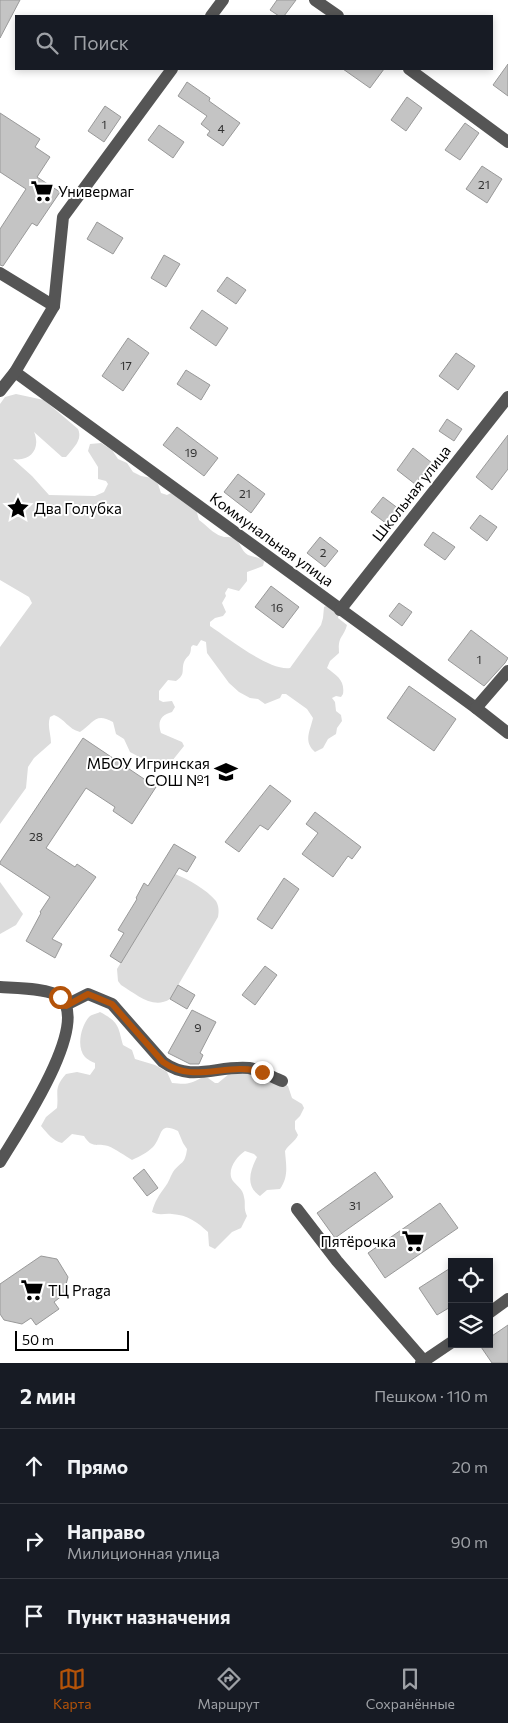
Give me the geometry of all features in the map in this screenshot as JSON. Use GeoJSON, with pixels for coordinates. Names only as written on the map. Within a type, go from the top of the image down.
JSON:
{"type":"FeatureCollection","features":[{"type":"Feature","properties":{"kind":"street"},"geometry":{"type":"LineString","coordinates":[[212,15],[222,0]]}},
{"type":"Feature","properties":{"kind":"street"},"geometry":{"type":"LineString","coordinates":[[315,0],[337,15]]}},
{"type":"Feature","properties":{"kind":"street"},"geometry":{"type":"LineString","coordinates":[[0,391],[16,372],[54,306],[63,217],[171,70]]}},
{"type":"Feature","properties":{"kind":"street"},"geometry":{"type":"LineString","coordinates":[[410,70],[508,142]]}},
{"type":"Feature","properties":{"kind":"street"},"geometry":{"type":"LineString","coordinates":[[0,273],[54,306]]}},
{"type":"Feature","properties":{"kind":"street","name":"Коммунальная улица"},"geometry":{"type":"LineString","coordinates":[[16,372],[508,733]]}},
{"type":"Feature","properties":{"kind":"street","name":"Школьная улица"},"geometry":{"type":"LineString","coordinates":[[340,610],[508,397]]}},
{"type":"Feature","properties":{"kind":"street"},"geometry":{"type":"LineString","coordinates":[[476,708],[508,671]]}},
{"type":"Feature","properties":{"kind":"street"},"geometry":{"type":"LineString","coordinates":[[0,987],[51,993],[60,997],[66,1006],[68,1015],[62,1048],[46,1084],[0,1162]]}},
{"type":"Feature","properties":{"kind":"street"},"geometry":{"type":"LineString","coordinates":[[66,1006],[88,994],[112,1004],[163,1062],[171,1068],[182,1072],[194,1074],[206,1071],[250,1068],[282,1081]]}},
{"type":"Feature","properties":{"kind":"street"},"geometry":{"type":"LineString","coordinates":[[297,1209],[337,1261],[422,1362],[448,1345]]}},
{"type":"Feature","properties":{"kind":"street"},"geometry":{"type":"LineString","coordinates":[[493,1310],[508,1299]]}},
{"type":"Feature","properties":{"kind":"shaded area"},"geometry":{"type":"Polygon","coordinates":[[[16,394],[44,400],[78,429],[78,440],[66,457],[62,457],[34,432],[36,443],[33,453],[25,458],[13,459],[49,495],[95,496],[104,492],[108,484],[106,481],[98,479],[98,467],[88,451],[90,444],[101,443],[112,450],[118,459],[127,463],[133,472],[152,478],[158,484],[161,493],[167,495],[171,493],[196,509],[199,520],[218,535],[236,539],[243,551],[248,555],[263,560],[263,566],[247,572],[247,581],[239,591],[228,588],[222,603],[226,612],[223,616],[215,618],[210,622],[210,626],[238,645],[271,664],[281,668],[290,668],[321,625],[324,607],[326,606],[339,612],[338,618],[347,625],[340,640],[339,653],[330,661],[327,668],[340,679],[343,685],[341,697],[336,696],[332,698],[335,702],[336,711],[341,715],[342,721],[337,728],[336,734],[328,739],[323,748],[315,752],[309,744],[308,736],[313,718],[307,709],[286,694],[282,694],[280,698],[265,704],[258,699],[250,698],[239,692],[229,683],[207,653],[206,642],[201,640],[197,646],[193,645],[191,647],[190,654],[184,662],[181,676],[176,681],[168,680],[159,691],[159,700],[163,702],[172,701],[175,707],[172,712],[161,719],[159,725],[161,733],[182,742],[184,746],[168,766],[162,769],[130,752],[124,739],[116,734],[113,722],[107,719],[98,718],[80,732],[72,729],[54,715],[49,720],[51,743],[34,758],[28,767],[26,788],[0,824],[0,647],[32,603],[29,597],[0,580],[0,404],[5,397],[16,394]]]}},
{"type":"Feature","properties":{"kind":"shaded area"},"geometry":{"type":"Polygon","coordinates":[[[175,874],[208,893],[216,901],[219,911],[218,917],[170,999],[157,1003],[145,1000],[121,985],[118,981],[117,969],[175,874]]]}},
{"type":"Feature","properties":{"kind":"shaded area"},"geometry":{"type":"Polygon","coordinates":[[[0,882],[23,914],[16,925],[0,934],[0,882]]]}},
{"type":"Feature","properties":{"kind":"shaded area"},"geometry":{"type":"Polygon","coordinates":[[[100,1012],[117,1025],[123,1045],[132,1050],[135,1059],[155,1065],[167,1072],[172,1083],[187,1084],[201,1078],[208,1078],[218,1083],[229,1074],[240,1071],[272,1078],[288,1086],[292,1098],[302,1104],[304,1108],[295,1121],[295,1129],[298,1135],[285,1151],[286,1175],[280,1189],[267,1190],[260,1196],[252,1188],[250,1178],[257,1157],[245,1151],[235,1160],[231,1169],[231,1177],[243,1194],[247,1216],[241,1228],[232,1232],[215,1249],[209,1246],[208,1232],[192,1220],[178,1215],[152,1212],[157,1198],[168,1183],[173,1172],[185,1158],[187,1149],[178,1131],[172,1128],[164,1129],[153,1147],[132,1160],[108,1146],[90,1143],[84,1136],[72,1134],[62,1143],[59,1142],[41,1126],[46,1117],[57,1108],[57,1090],[59,1083],[66,1074],[77,1072],[90,1075],[95,1068],[95,1063],[86,1058],[82,1053],[80,1042],[86,1021],[89,1017],[100,1012]]]}},
{"type":"Feature","properties":{"kind":"building"},"geometry":{"type":"Polygon","coordinates":[[[0,0],[20,0],[0,38],[0,0]]]}},
{"type":"Feature","properties":{"kind":"building"},"geometry":{"type":"Polygon","coordinates":[[[277,0],[296,0],[285,15],[278,15],[270,10],[277,0]]]}},
{"type":"Feature","properties":{"kind":"building"},"geometry":{"type":"Polygon","coordinates":[[[508,64],[508,96],[493,85],[508,64]]]}},
{"type":"Feature","properties":{"kind":"building"},"geometry":{"type":"Polygon","coordinates":[[[344,70],[383,70],[370,88],[344,70]]]}},
{"type":"Feature","properties":{"kind":"building"},"geometry":{"type":"Polygon","coordinates":[[[187,82],[210,98],[209,101],[240,123],[223,146],[207,135],[210,131],[201,124],[207,116],[178,96],[187,82]]]}},
{"type":"Feature","properties":{"kind":"building"},"geometry":{"type":"Polygon","coordinates":[[[407,97],[422,108],[406,131],[391,120],[407,97]]]}},
{"type":"Feature","properties":{"kind":"building"},"geometry":{"type":"Polygon","coordinates":[[[105,106],[121,117],[104,142],[88,131],[105,106]]]}},
{"type":"Feature","properties":{"kind":"building","name":"Универмаг"},"geometry":{"type":"Polygon","coordinates":[[[0,113],[40,139],[35,147],[50,157],[37,177],[60,192],[37,226],[32,223],[3,266],[0,265],[0,229],[26,189],[0,172],[0,113]]]}},
{"type":"Feature","properties":{"kind":"building"},"geometry":{"type":"Polygon","coordinates":[[[465,123],[479,133],[460,160],[445,150],[465,123]]]}},
{"type":"Feature","properties":{"kind":"building"},"geometry":{"type":"Polygon","coordinates":[[[159,125],[184,142],[173,158],[148,140],[159,125]]]}},
{"type":"Feature","properties":{"kind":"building"},"geometry":{"type":"Polygon","coordinates":[[[482,166],[502,179],[487,203],[466,189],[482,166]]]}},
{"type":"Feature","properties":{"kind":"building"},"geometry":{"type":"Polygon","coordinates":[[[97,222],[123,238],[113,254],[87,239],[97,222]]]}},
{"type":"Feature","properties":{"kind":"building"},"geometry":{"type":"Polygon","coordinates":[[[164,255],[180,264],[166,287],[151,278],[164,255]]]}},
{"type":"Feature","properties":{"kind":"building"},"geometry":{"type":"Polygon","coordinates":[[[227,277],[246,290],[236,304],[217,291],[227,277]]]}},
{"type":"Feature","properties":{"kind":"building"},"geometry":{"type":"Polygon","coordinates":[[[202,310],[228,328],[216,346],[190,328],[202,310]]]}},
{"type":"Feature","properties":{"kind":"building"},"geometry":{"type":"Polygon","coordinates":[[[128,338],[149,353],[123,391],[102,376],[128,338]]]}},
{"type":"Feature","properties":{"kind":"building"},"geometry":{"type":"Polygon","coordinates":[[[456,353],[475,366],[458,390],[439,376],[456,353]]]}},
{"type":"Feature","properties":{"kind":"building"},"geometry":{"type":"Polygon","coordinates":[[[186,370],[210,385],[201,400],[177,384],[186,370]]]}},
{"type":"Feature","properties":{"kind":"building"},"geometry":{"type":"Polygon","coordinates":[[[447,419],[462,429],[454,441],[439,431],[447,419]]]}},
{"type":"Feature","properties":{"kind":"building"},"geometry":{"type":"Polygon","coordinates":[[[177,427],[218,458],[204,476],[163,445],[177,427]]]}},
{"type":"Feature","properties":{"kind":"building"},"geometry":{"type":"Polygon","coordinates":[[[508,435],[508,469],[492,490],[476,477],[508,435]]]}},
{"type":"Feature","properties":{"kind":"building"},"geometry":{"type":"Polygon","coordinates":[[[413,448],[432,463],[415,484],[397,470],[413,448]]]}},
{"type":"Feature","properties":{"kind":"building"},"geometry":{"type":"Polygon","coordinates":[[[238,474],[265,494],[251,513],[224,492],[238,474]]]}},
{"type":"Feature","properties":{"kind":"building"},"geometry":{"type":"Polygon","coordinates":[[[383,497],[399,509],[387,524],[371,512],[383,497]]]}},
{"type":"Feature","properties":{"kind":"building"},"geometry":{"type":"Polygon","coordinates":[[[480,515],[497,527],[487,541],[470,528],[480,515]]]}},
{"type":"Feature","properties":{"kind":"building"},"geometry":{"type":"Polygon","coordinates":[[[433,532],[455,547],[445,560],[424,545],[433,532]]]}},
{"type":"Feature","properties":{"kind":"building"},"geometry":{"type":"Polygon","coordinates":[[[320,537],[338,551],[325,567],[307,553],[320,537]]]}},
{"type":"Feature","properties":{"kind":"building"},"geometry":{"type":"Polygon","coordinates":[[[271,586],[299,607],[283,628],[255,607],[271,586]]]}},
{"type":"Feature","properties":{"kind":"building"},"geometry":{"type":"Polygon","coordinates":[[[399,603],[412,612],[402,626],[389,616],[399,603]]]}},
{"type":"Feature","properties":{"kind":"building"},"geometry":{"type":"Polygon","coordinates":[[[471,630],[508,658],[484,686],[448,660],[471,630]]]}},
{"type":"Feature","properties":{"kind":"building"},"geometry":{"type":"Polygon","coordinates":[[[409,686],[456,719],[434,751],[387,718],[409,686]]]}},
{"type":"Feature","properties":{"kind":"building"},"geometry":{"type":"Polygon","coordinates":[[[83,738],[156,787],[132,824],[113,811],[115,807],[86,788],[46,848],[75,867],[77,864],[96,877],[52,939],[62,944],[55,958],[26,941],[40,912],[50,897],[0,864],[0,862],[83,738]]]}},
{"type":"Feature","properties":{"kind":"building"},"geometry":{"type":"Polygon","coordinates":[[[270,785],[291,801],[268,830],[260,825],[239,852],[225,842],[270,785]]]}},
{"type":"Feature","properties":{"kind":"building"},"geometry":{"type":"Polygon","coordinates":[[[315,812],[361,847],[352,859],[348,856],[333,877],[302,854],[318,833],[306,824],[315,812]]]}},
{"type":"Feature","properties":{"kind":"building"},"geometry":{"type":"Polygon","coordinates":[[[174,844],[196,857],[187,872],[179,868],[121,963],[110,956],[124,933],[118,930],[137,899],[144,883],[148,886],[174,844]]]}},
{"type":"Feature","properties":{"kind":"building"},"geometry":{"type":"Polygon","coordinates":[[[284,878],[299,889],[272,929],[257,919],[284,878]]]}},
{"type":"Feature","properties":{"kind":"building"},"geometry":{"type":"Polygon","coordinates":[[[265,966],[277,975],[255,1005],[242,995],[265,966]]]}},
{"type":"Feature","properties":{"kind":"building"},"geometry":{"type":"Polygon","coordinates":[[[178,985],[195,995],[187,1009],[170,999],[178,985]]]}},
{"type":"Feature","properties":{"kind":"building"},"geometry":{"type":"Polygon","coordinates":[[[192,1010],[216,1022],[200,1053],[203,1055],[199,1064],[190,1064],[168,1053],[192,1010]]]}},
{"type":"Feature","properties":{"kind":"building"},"geometry":{"type":"Polygon","coordinates":[[[144,1169],[158,1188],[147,1196],[133,1178],[144,1169]]]}},
{"type":"Feature","properties":{"kind":"building"},"geometry":{"type":"Polygon","coordinates":[[[375,1172],[393,1197],[335,1238],[317,1213],[375,1172]]]}},
{"type":"Feature","properties":{"kind":"building","name":"Пятёрочка"},"geometry":{"type":"Polygon","coordinates":[[[440,1203],[458,1228],[385,1278],[368,1253],[440,1203]]]}},
{"type":"Feature","properties":{"kind":"building","name":"ТЦ Praga"},"geometry":{"type":"Polygon","coordinates":[[[41,1256],[57,1259],[68,1277],[63,1295],[54,1302],[59,1309],[36,1325],[31,1318],[22,1324],[4,1320],[0,1314],[0,1284],[41,1256]]]}},
{"type":"Feature","properties":{"kind":"building"},"geometry":{"type":"Polygon","coordinates":[[[448,1270],[448,1308],[437,1315],[419,1288],[448,1270]]]}},
{"type":"Feature","properties":{"kind":"building"},"geometry":{"type":"Polygon","coordinates":[[[508,1325],[508,1363],[492,1363],[482,1348],[493,1348],[493,1335],[508,1325]]]}},
{"type":"Feature","properties":{"kind":"place","name":"Универмаг"},"geometry":{"type":"Point","coordinates":[42,191]}},
{"type":"Feature","properties":{"kind":"place","name":"Два Голубка"},"geometry":{"type":"Point","coordinates":[18,508]}},
{"type":"Feature","properties":{"kind":"place","name":"МБОУ Игринская СОШ №1"},"geometry":{"type":"Point","coordinates":[226,772]}},
{"type":"Feature","properties":{"kind":"place","name":"Пятёрочка"},"geometry":{"type":"Point","coordinates":[413,1241]}},
{"type":"Feature","properties":{"kind":"place","name":"ТЦ Praga"},"geometry":{"type":"Point","coordinates":[32,1290]}},
{"type":"Feature","properties":{"kind":"route"},"geometry":{"type":"LineString","coordinates":[[60,997],[66,1006],[88,994],[112,1004],[163,1062],[171,1068],[194,1074],[206,1071],[250,1068],[262,1072]]}}]}
